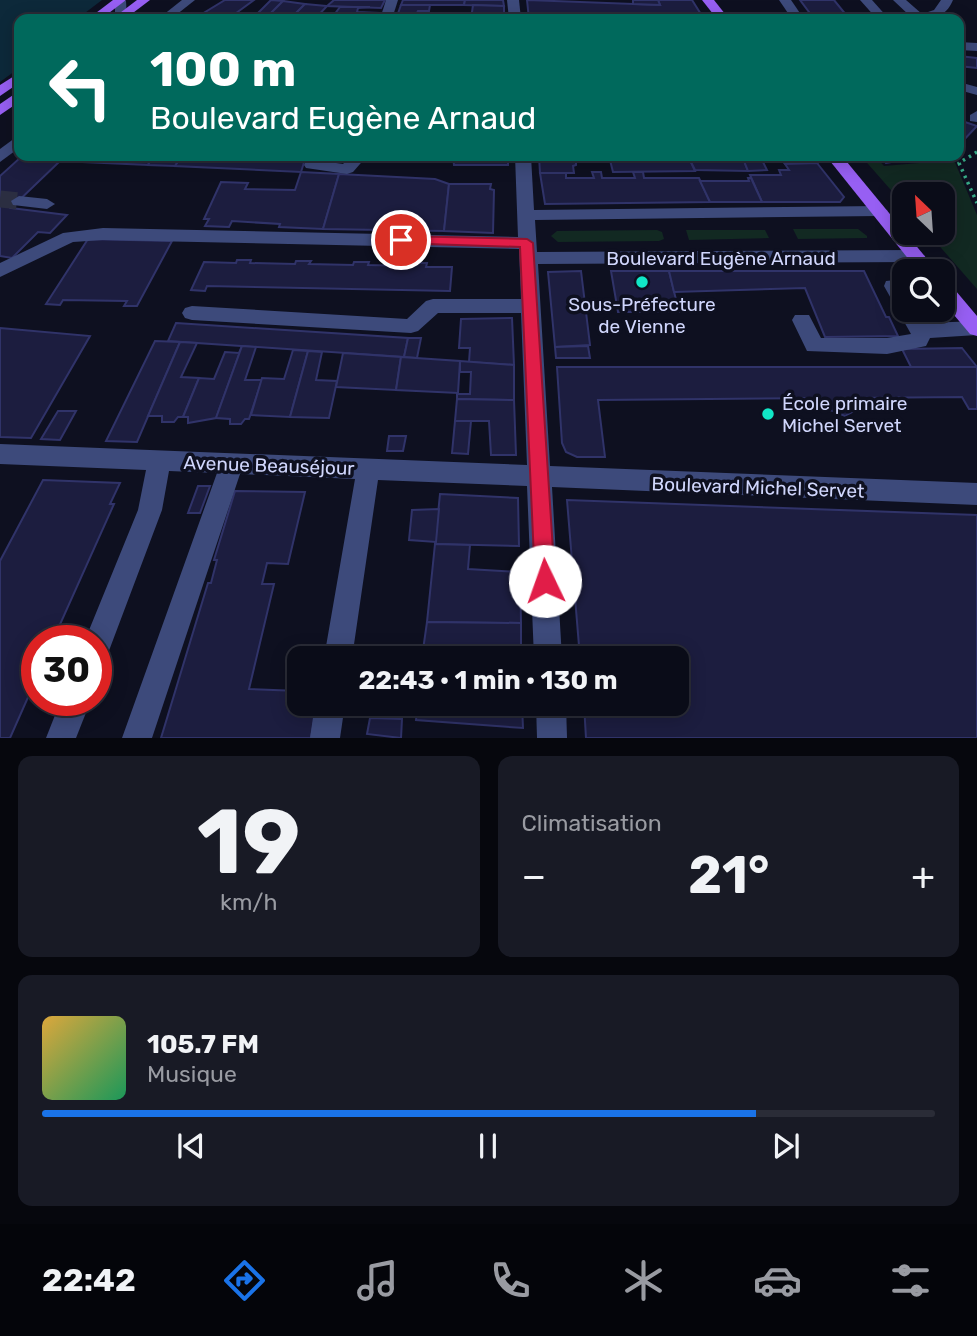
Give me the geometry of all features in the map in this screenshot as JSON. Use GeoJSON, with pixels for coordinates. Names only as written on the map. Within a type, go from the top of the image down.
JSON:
{"type":"FeatureCollection","features":[{"type":"Feature","properties":{"kind":"main road"},"geometry":{"type":"LineString","coordinates":[[101,14],[120,0]]}},
{"type":"Feature","properties":{"kind":"main road"},"geometry":{"type":"LineString","coordinates":[[127,14],[145,0]]}},
{"type":"Feature","properties":{"kind":"main road"},"geometry":{"type":"LineString","coordinates":[[708,0],[719,14]]}},
{"type":"Feature","properties":{"kind":"main road"},"geometry":{"type":"LineString","coordinates":[[0,92],[14,81]]}},
{"type":"Feature","properties":{"kind":"main road"},"geometry":{"type":"LineString","coordinates":[[0,111],[14,99]]}},
{"type":"Feature","properties":{"kind":"main road"},"geometry":{"type":"LineString","coordinates":[[838,161],[919,259]]}},
{"type":"Feature","properties":{"kind":"main road"},"geometry":{"type":"LineString","coordinates":[[955,303],[977,328]]}},
{"type":"Feature","properties":{"kind":"street"},"geometry":{"type":"LineString","coordinates":[[170,14],[188,0]]}},
{"type":"Feature","properties":{"kind":"street"},"geometry":{"type":"LineString","coordinates":[[866,0],[879,14]]}},
{"type":"Feature","properties":{"kind":"street"},"geometry":{"type":"LineString","coordinates":[[899,0],[914,14]]}},
{"type":"Feature","properties":{"kind":"street"},"geometry":{"type":"LineString","coordinates":[[936,14],[945,8],[947,0]]}},
{"type":"Feature","properties":{"kind":"street"},"geometry":{"type":"LineString","coordinates":[[0,157],[14,144]]}},
{"type":"Feature","properties":{"kind":"street"},"geometry":{"type":"LineString","coordinates":[[314,161],[312,165],[347,169],[354,161]]}},
{"type":"Feature","properties":{"kind":"street"},"geometry":{"type":"LineString","coordinates":[[523,161],[547,646]]}},
{"type":"Feature","properties":{"kind":"street"},"geometry":{"type":"LineString","coordinates":[[19,201],[47,204]]}},
{"type":"Feature","properties":{"kind":"street"},"geometry":{"type":"LineString","coordinates":[[526,215],[880,211]]}},
{"type":"Feature","properties":{"kind":"street","name":"Boulevard Eugène Arnaud"},"geometry":{"type":"LineString","coordinates":[[0,271],[69,237],[185,234],[527,251],[916,256]]}},
{"type":"Feature","properties":{"kind":"street"},"geometry":{"type":"LineString","coordinates":[[192,313],[411,326],[433,306],[530,306]]}},
{"type":"Feature","properties":{"kind":"street"},"geometry":{"type":"LineString","coordinates":[[802,320],[814,346],[887,346],[919,341],[922,331]]}},
{"type":"Feature","properties":{"kind":"street"},"geometry":{"type":"LineString","coordinates":[[916,322],[922,331]]}},
{"type":"Feature","properties":{"kind":"street"},"geometry":{"type":"LineString","coordinates":[[922,331],[977,328]]}},
{"type":"Feature","properties":{"kind":"street","name":"Avenue Beauséjour"},"geometry":{"type":"LineString","coordinates":[[0,454],[539,477]]}},
{"type":"Feature","properties":{"kind":"street"},"geometry":{"type":"LineString","coordinates":[[105,625],[150,510],[159,461]]}},
{"type":"Feature","properties":{"kind":"street"},"geometry":{"type":"LineString","coordinates":[[136,737],[232,464]]}},
{"type":"Feature","properties":{"kind":"street"},"geometry":{"type":"LineString","coordinates":[[340,646],[368,469]]}},
{"type":"Feature","properties":{"kind":"street","name":"Boulevard Michel Servet"},"geometry":{"type":"LineString","coordinates":[[539,477],[977,494]]}},
{"type":"Feature","properties":{"kind":"street"},"geometry":{"type":"LineString","coordinates":[[61,737],[70,716]]}},
{"type":"Feature","properties":{"kind":"street"},"geometry":{"type":"LineString","coordinates":[[325,737],[328,716]]}},
{"type":"Feature","properties":{"kind":"street"},"geometry":{"type":"LineString","coordinates":[[551,716],[552,737]]}},
{"type":"Feature","properties":{"kind":"path"},"geometry":{"type":"LineString","coordinates":[[962,161],[959,163],[977,203]]}},
{"type":"Feature","properties":{"kind":"green space"},"geometry":{"type":"Polygon","coordinates":[[[865,161],[880,161],[884,166],[954,161],[977,215],[977,289],[955,264],[955,259],[951,259],[938,245],[956,245],[956,182],[892,182],[892,191],[865,161]]]}},
{"type":"Feature","properties":{"kind":"green space"},"geometry":{"type":"Polygon","coordinates":[[[793,229],[858,229],[867,238],[798,239],[793,229]]]}},
{"type":"Feature","properties":{"kind":"green space"},"geometry":{"type":"Polygon","coordinates":[[[686,230],[765,230],[769,238],[689,240],[686,230]]]}},
{"type":"Feature","properties":{"kind":"green space"},"geometry":{"type":"Polygon","coordinates":[[[557,231],[662,232],[664,239],[558,242],[551,236],[557,231]]]}},
{"type":"Feature","properties":{"kind":"water"},"geometry":{"type":"Polygon","coordinates":[[[0,0],[102,0],[84,14],[14,14],[14,72],[0,82],[0,0]]]}},
{"type":"Feature","properties":{"kind":"building"},"geometry":{"type":"Polygon","coordinates":[[[225,0],[254,0],[235,14],[202,14],[225,0]]]}},
{"type":"Feature","properties":{"kind":"building"},"geometry":{"type":"Polygon","coordinates":[[[271,0],[283,1],[270,14],[257,14],[271,0]]]}},
{"type":"Feature","properties":{"kind":"building"},"geometry":{"type":"Polygon","coordinates":[[[334,0],[385,0],[381,8],[327,6],[334,0]]]}},
{"type":"Feature","properties":{"kind":"building"},"geometry":{"type":"Polygon","coordinates":[[[403,0],[465,0],[464,5],[401,5],[403,0]]]}},
{"type":"Feature","properties":{"kind":"building"},"geometry":{"type":"Polygon","coordinates":[[[465,0],[503,0],[504,6],[464,5],[465,0]]]}},
{"type":"Feature","properties":{"kind":"building"},"geometry":{"type":"Polygon","coordinates":[[[527,0],[660,5],[658,0],[692,0],[701,14],[528,14],[527,0]]]}},
{"type":"Feature","properties":{"kind":"building"},"geometry":{"type":"Polygon","coordinates":[[[633,0],[658,0],[660,5],[633,4],[633,0]]]}},
{"type":"Feature","properties":{"kind":"building"},"geometry":{"type":"Polygon","coordinates":[[[800,0],[834,0],[845,14],[810,14],[800,0]]]}},
{"type":"Feature","properties":{"kind":"building"},"geometry":{"type":"Polygon","coordinates":[[[283,1],[305,4],[295,14],[270,14],[283,1]]]}},
{"type":"Feature","properties":{"kind":"building"},"geometry":{"type":"Polygon","coordinates":[[[305,4],[327,6],[320,14],[295,14],[305,4]]]}},
{"type":"Feature","properties":{"kind":"building"},"geometry":{"type":"Polygon","coordinates":[[[401,5],[430,5],[429,11],[417,13],[429,14],[398,14],[401,5]]]}},
{"type":"Feature","properties":{"kind":"building"},"geometry":{"type":"Polygon","coordinates":[[[473,5],[504,6],[504,14],[472,14],[473,5]]]}},
{"type":"Feature","properties":{"kind":"building"},"geometry":{"type":"Polygon","coordinates":[[[340,7],[370,7],[358,8],[357,12],[379,13],[379,14],[335,14],[340,7]]]}},
{"type":"Feature","properties":{"kind":"building"},"geometry":{"type":"Polygon","coordinates":[[[964,57],[977,58],[977,68],[964,67],[964,57]]]}},
{"type":"Feature","properties":{"kind":"building"},"geometry":{"type":"Polygon","coordinates":[[[964,122],[977,126],[964,140],[964,122]]]}},
{"type":"Feature","properties":{"kind":"building"},"geometry":{"type":"Polygon","coordinates":[[[17,161],[60,161],[11,208],[67,215],[50,233],[38,232],[12,258],[0,256],[0,176],[17,161]]]}},
{"type":"Feature","properties":{"kind":"building"},"geometry":{"type":"Polygon","coordinates":[[[85,161],[150,161],[148,165],[85,161]]]}},
{"type":"Feature","properties":{"kind":"building"},"geometry":{"type":"Polygon","coordinates":[[[150,161],[178,161],[175,166],[148,165],[150,161]]]}},
{"type":"Feature","properties":{"kind":"building"},"geometry":{"type":"Polygon","coordinates":[[[178,161],[304,161],[301,172],[175,166],[178,161]]]}},
{"type":"Feature","properties":{"kind":"building"},"geometry":{"type":"Polygon","coordinates":[[[454,161],[508,161],[508,165],[454,165],[454,161]]]}},
{"type":"Feature","properties":{"kind":"building"},"geometry":{"type":"Polygon","coordinates":[[[539,161],[576,161],[573,166],[574,173],[540,173],[539,161]]]}},
{"type":"Feature","properties":{"kind":"building"},"geometry":{"type":"Polygon","coordinates":[[[610,161],[690,161],[695,171],[613,172],[610,161]]]}},
{"type":"Feature","properties":{"kind":"building"},"geometry":{"type":"Polygon","coordinates":[[[690,161],[744,161],[748,171],[695,170],[690,161]]]}},
{"type":"Feature","properties":{"kind":"building"},"geometry":{"type":"Polygon","coordinates":[[[744,161],[762,161],[767,170],[748,171],[744,161]]]}},
{"type":"Feature","properties":{"kind":"building"},"geometry":{"type":"Polygon","coordinates":[[[783,161],[817,163],[785,164],[783,161]]]}},
{"type":"Feature","properties":{"kind":"building"},"geometry":{"type":"Polygon","coordinates":[[[817,163],[844,197],[840,202],[762,202],[750,175],[781,175],[779,170],[789,170],[785,164],[817,163]]]}},
{"type":"Feature","properties":{"kind":"building"},"geometry":{"type":"Polygon","coordinates":[[[301,172],[339,174],[323,229],[232,221],[229,227],[205,226],[209,219],[204,219],[221,182],[248,183],[245,189],[295,190],[301,172]]]}},
{"type":"Feature","properties":{"kind":"building"},"geometry":{"type":"Polygon","coordinates":[[[592,172],[601,172],[602,178],[635,178],[633,172],[643,172],[644,178],[699,178],[710,202],[545,204],[540,173],[566,173],[566,178],[594,178],[592,172]]]}},
{"type":"Feature","properties":{"kind":"building"},"geometry":{"type":"Polygon","coordinates":[[[339,174],[435,179],[449,184],[444,231],[323,229],[339,174]]]}},
{"type":"Feature","properties":{"kind":"building"},"geometry":{"type":"Polygon","coordinates":[[[748,178],[751,178],[762,202],[710,202],[700,181],[749,181],[748,178]]]}},
{"type":"Feature","properties":{"kind":"building"},"geometry":{"type":"Polygon","coordinates":[[[449,184],[491,184],[490,189],[494,190],[493,233],[444,231],[449,184]]]}},
{"type":"Feature","properties":{"kind":"building"},"geometry":{"type":"Polygon","coordinates":[[[88,239],[172,241],[137,306],[124,306],[127,301],[63,300],[60,305],[46,304],[88,239]]]}},
{"type":"Feature","properties":{"kind":"building"},"geometry":{"type":"Polygon","coordinates":[[[237,260],[251,260],[250,263],[295,264],[296,261],[311,261],[309,264],[353,265],[354,262],[369,262],[368,265],[411,266],[412,263],[427,263],[426,267],[452,267],[450,291],[207,286],[205,291],[191,290],[204,262],[236,263],[237,260]]]}},
{"type":"Feature","properties":{"kind":"building"},"geometry":{"type":"Polygon","coordinates":[[[581,271],[590,345],[555,347],[548,272],[581,271]]]}},
{"type":"Feature","properties":{"kind":"building","name":"Sous-Préfecture de Vienne"},"geometry":{"type":"Polygon","coordinates":[[[611,271],[669,271],[679,312],[618,312],[611,271]]]}},
{"type":"Feature","properties":{"kind":"building","name":"Sous-Préfecture de Vienne"},"geometry":{"type":"Polygon","coordinates":[[[669,271],[864,271],[898,336],[825,337],[805,288],[674,292],[669,271]]]}},
{"type":"Feature","properties":{"kind":"building"},"geometry":{"type":"Polygon","coordinates":[[[512,318],[514,365],[469,362],[470,348],[459,348],[461,319],[512,318]]]}},
{"type":"Feature","properties":{"kind":"building"},"geometry":{"type":"Polygon","coordinates":[[[176,323],[408,338],[404,357],[168,341],[176,323]]]}},
{"type":"Feature","properties":{"kind":"building"},"geometry":{"type":"Polygon","coordinates":[[[0,328],[90,336],[31,438],[0,437],[0,328]]]}},
{"type":"Feature","properties":{"kind":"building"},"geometry":{"type":"Polygon","coordinates":[[[408,338],[421,338],[417,358],[404,357],[408,338]]]}},
{"type":"Feature","properties":{"kind":"building"},"geometry":{"type":"Polygon","coordinates":[[[155,341],[180,342],[137,442],[106,441],[155,341]]]}},
{"type":"Feature","properties":{"kind":"building"},"geometry":{"type":"Polygon","coordinates":[[[180,342],[197,343],[181,377],[199,378],[183,417],[178,417],[174,422],[162,422],[162,416],[148,416],[180,342]]]}},
{"type":"Feature","properties":{"kind":"building"},"geometry":{"type":"Polygon","coordinates":[[[242,346],[216,418],[188,423],[188,417],[183,417],[199,378],[214,379],[225,352],[239,353],[242,346]]]}},
{"type":"Feature","properties":{"kind":"building"},"geometry":{"type":"Polygon","coordinates":[[[242,346],[256,347],[245,380],[262,380],[249,419],[245,419],[241,424],[230,424],[230,419],[216,418],[242,346]]]}},
{"type":"Feature","properties":{"kind":"building"},"geometry":{"type":"Polygon","coordinates":[[[588,346],[590,358],[556,358],[555,347],[588,346]]]}},
{"type":"Feature","properties":{"kind":"building"},"geometry":{"type":"Polygon","coordinates":[[[962,348],[977,367],[911,367],[902,349],[962,348]]]}},
{"type":"Feature","properties":{"kind":"building"},"geometry":{"type":"Polygon","coordinates":[[[293,350],[308,351],[290,417],[251,415],[262,378],[284,379],[293,350]]]}},
{"type":"Feature","properties":{"kind":"building"},"geometry":{"type":"Polygon","coordinates":[[[308,351],[322,352],[316,380],[337,381],[329,418],[290,417],[308,351]]]}},
{"type":"Feature","properties":{"kind":"building"},"geometry":{"type":"Polygon","coordinates":[[[343,353],[401,357],[396,390],[336,387],[343,353]]]}},
{"type":"Feature","properties":{"kind":"building"},"geometry":{"type":"Polygon","coordinates":[[[401,357],[460,361],[458,393],[396,390],[401,357]]]}},
{"type":"Feature","properties":{"kind":"building"},"geometry":{"type":"Polygon","coordinates":[[[460,361],[514,365],[514,400],[457,399],[457,394],[470,394],[471,372],[460,372],[460,361]]]}},
{"type":"Feature","properties":{"kind":"building"},"geometry":{"type":"Polygon","coordinates":[[[557,367],[977,367],[977,409],[969,409],[962,397],[851,398],[854,411],[845,416],[830,410],[822,398],[598,400],[605,457],[577,457],[566,452],[562,443],[557,367]]]}},
{"type":"Feature","properties":{"kind":"building"},"geometry":{"type":"Polygon","coordinates":[[[457,399],[514,400],[516,455],[491,455],[489,421],[455,421],[457,399]]]}},
{"type":"Feature","properties":{"kind":"building"},"geometry":{"type":"Polygon","coordinates":[[[58,411],[76,411],[60,440],[41,439],[58,411]]]}},
{"type":"Feature","properties":{"kind":"building"},"geometry":{"type":"Polygon","coordinates":[[[455,421],[471,421],[468,454],[452,453],[455,421]]]}},
{"type":"Feature","properties":{"kind":"building"},"geometry":{"type":"Polygon","coordinates":[[[389,436],[406,436],[403,451],[387,451],[389,436]]]}},
{"type":"Feature","properties":{"kind":"building"},"geometry":{"type":"Polygon","coordinates":[[[43,480],[120,483],[110,504],[114,504],[60,625],[21,625],[21,713],[10,738],[0,738],[0,561],[43,480]]]}},
{"type":"Feature","properties":{"kind":"building"},"geometry":{"type":"Polygon","coordinates":[[[198,486],[210,486],[200,513],[188,513],[198,486]]]}},
{"type":"Feature","properties":{"kind":"building"},"geometry":{"type":"Polygon","coordinates":[[[235,491],[305,492],[288,564],[267,563],[262,584],[274,584],[249,689],[287,691],[287,716],[315,716],[311,738],[161,738],[208,583],[211,583],[217,560],[214,560],[235,491]]]}},
{"type":"Feature","properties":{"kind":"building"},"geometry":{"type":"Polygon","coordinates":[[[440,494],[518,498],[519,546],[435,544],[440,494]]]}},
{"type":"Feature","properties":{"kind":"building"},"geometry":{"type":"Polygon","coordinates":[[[567,500],[977,515],[977,738],[586,738],[585,716],[689,716],[689,646],[579,646],[567,500]]]}},
{"type":"Feature","properties":{"kind":"building"},"geometry":{"type":"Polygon","coordinates":[[[439,509],[436,542],[409,540],[412,510],[439,509]]]}},
{"type":"Feature","properties":{"kind":"building"},"geometry":{"type":"Polygon","coordinates":[[[435,544],[470,545],[468,569],[520,572],[521,623],[427,622],[435,544]]]}},
{"type":"Feature","properties":{"kind":"building"},"geometry":{"type":"Polygon","coordinates":[[[427,622],[521,623],[521,646],[424,646],[427,622]]]}},
{"type":"Feature","properties":{"kind":"building"},"geometry":{"type":"Polygon","coordinates":[[[416,716],[522,716],[523,728],[416,720],[416,716]]]}},
{"type":"Feature","properties":{"kind":"building"},"geometry":{"type":"Polygon","coordinates":[[[370,718],[402,719],[401,738],[367,734],[370,718]]]}},
{"type":"Feature","properties":{"kind":"tunnel"},"geometry":{"type":"LineString","coordinates":[[0,199],[19,201]]}},
{"type":"Feature","properties":{"kind":"place","name":"Sous-Préfecture de Vienne"},"geometry":{"type":"Point","coordinates":[642,282]}},
{"type":"Feature","properties":{"kind":"place","name":"École primaire Michel Servet"},"geometry":{"type":"Point","coordinates":[768,414]}},
{"type":"Feature","properties":{"kind":"route"},"geometry":{"type":"LineString","coordinates":[[401,240],[527,243],[545,581]]}}]}
